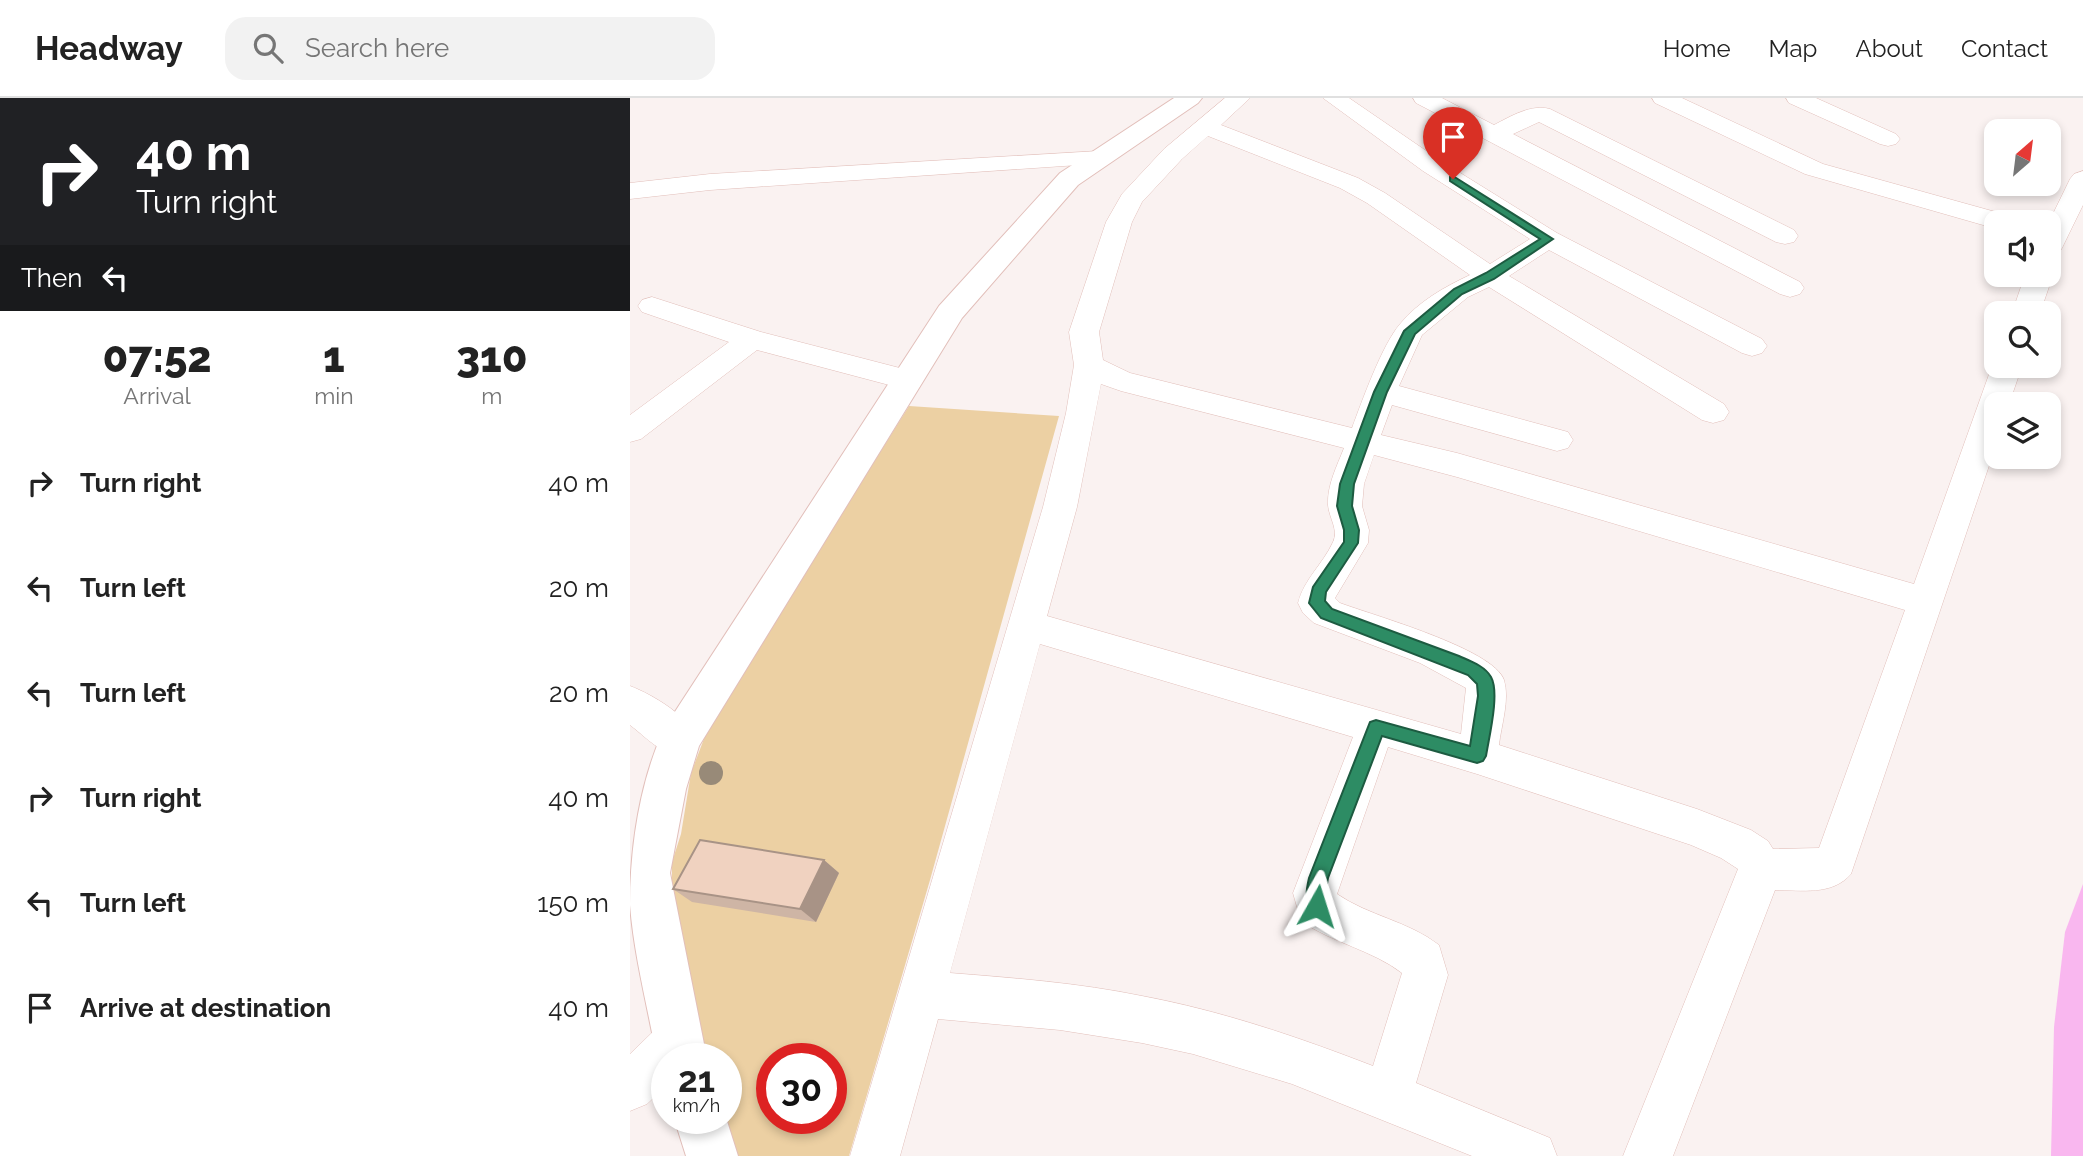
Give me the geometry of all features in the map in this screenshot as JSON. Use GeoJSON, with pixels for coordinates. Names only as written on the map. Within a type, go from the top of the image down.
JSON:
{"type":"FeatureCollection","features":[{"type":"Feature","properties":{"kind":"street"},"geometry":{"type":"LineString","coordinates":[[678,1043],[638,878],[680,740],[950,313],[998,257],[1069,179],[1099,158],[1198,113],[1239,98]]}},
{"type":"Feature","properties":{"kind":"street"},"geometry":{"type":"LineString","coordinates":[[1334,98],[1409,151],[1548,239],[1752,346]]}},
{"type":"Feature","properties":{"kind":"street"},"geometry":{"type":"LineString","coordinates":[[1424,98],[1790,288]]}},
{"type":"Feature","properties":{"kind":"street"},"geometry":{"type":"LineString","coordinates":[[1663,98],[1814,169],[1984,217]]}},
{"type":"Feature","properties":{"kind":"street"},"geometry":{"type":"LineString","coordinates":[[1797,98],[1888,139]]}},
{"type":"Feature","properties":{"kind":"street"},"geometry":{"type":"LineString","coordinates":[[1198,113],[1376,198],[1490,276],[1713,412]]}},
{"type":"Feature","properties":{"kind":"street"},"geometry":{"type":"LineString","coordinates":[[875,1156],[1060,507],[1082,413],[1089,365],[1084,332],[1119,222],[1131,199],[1198,113]]}},
{"type":"Feature","properties":{"kind":"street"},"geometry":{"type":"LineString","coordinates":[[1493,136],[1522,119],[1542,114],[1785,236]]}},
{"type":"Feature","properties":{"kind":"street"},"geometry":{"type":"LineString","coordinates":[[630,191],[723,181],[1099,158]]}},
{"type":"Feature","properties":{"kind":"street"},"geometry":{"type":"LineString","coordinates":[[2061,222],[2083,179]]}},
{"type":"Feature","properties":{"kind":"street"},"geometry":{"type":"LineString","coordinates":[[1477,756],[1486,696],[1485,681],[1473,670],[1327,613],[1316,603],[1319,591],[1351,543],[1352,530],[1345,497],[1381,392],[1410,331],[1458,291],[1490,276],[1548,239]]}},
{"type":"Feature","properties":{"kind":"street"},"geometry":{"type":"LineString","coordinates":[[652,306],[752,339],[908,380]]}},
{"type":"Feature","properties":{"kind":"street"},"geometry":{"type":"LineString","coordinates":[[630,431],[752,339]]}},
{"type":"Feature","properties":{"kind":"street"},"geometry":{"type":"LineString","coordinates":[[1089,365],[1121,381],[1497,477],[1924,601]]}},
{"type":"Feature","properties":{"kind":"street"},"geometry":{"type":"LineString","coordinates":[[1762,872],[1816,871],[1828,869],[1836,860],[2003,378]]}},
{"type":"Feature","properties":{"kind":"street"},"geometry":{"type":"LineString","coordinates":[[1381,392],[1558,440]]}},
{"type":"Feature","properties":{"kind":"street"},"geometry":{"type":"LineString","coordinates":[[1026,625],[1477,756],[1736,844],[1753,855],[1762,872]]}},
{"type":"Feature","properties":{"kind":"street"},"geometry":{"type":"LineString","coordinates":[[630,703],[680,740]]}},
{"type":"Feature","properties":{"kind":"street"},"geometry":{"type":"LineString","coordinates":[[1376,727],[1315,893],[1317,906],[1332,919],[1395,941],[1423,961],[1425,975],[1388,1097]]}},
{"type":"Feature","properties":{"kind":"street"},"geometry":{"type":"LineString","coordinates":[[1648,1156],[1755,882],[1762,872]]}},
{"type":"Feature","properties":{"kind":"street"},"geometry":{"type":"LineString","coordinates":[[921,994],[1042,1005],[1143,1020],[1236,1043],[1343,1078],[1532,1156]]}},
{"type":"Feature","properties":{"kind":"street"},"geometry":{"type":"LineString","coordinates":[[630,1087],[651,1071]]}},
{"type":"Feature","properties":{"kind":"street"},"geometry":{"type":"LineString","coordinates":[[705,1134],[712,1156]]}},
{"type":"Feature","properties":{"kind":"shaded area"},"geometry":{"type":"Polygon","coordinates":[[[909,406],[1059,416],[930,880],[849,1156],[721,1156],[715,1134],[742,1134],[742,1043],[695,1043],[672,901],[672,862],[681,834],[691,773],[710,723],[909,406]]]}},
{"type":"Feature","properties":{"kind":"shaded area"},"geometry":{"type":"Polygon","coordinates":[[[2083,884],[2083,1156],[2051,1156],[2054,1027],[2065,932],[2083,884]]]}},
{"type":"Feature","properties":{"kind":"building"},"geometry":{"type":"Polygon","coordinates":[[[700,840],[824,860],[800,909],[673,889],[700,840]]]}},
{"type":"Feature","properties":{"kind":"route"},"geometry":{"type":"LineString","coordinates":[[1317,906],[1315,893],[1318,878],[1376,727],[1477,756],[1486,696],[1485,681],[1473,670],[1327,613],[1316,603],[1319,591],[1351,543],[1352,530],[1345,506],[1347,484],[1381,392],[1410,331],[1458,291],[1490,276],[1548,239],[1453,179]]}}]}
